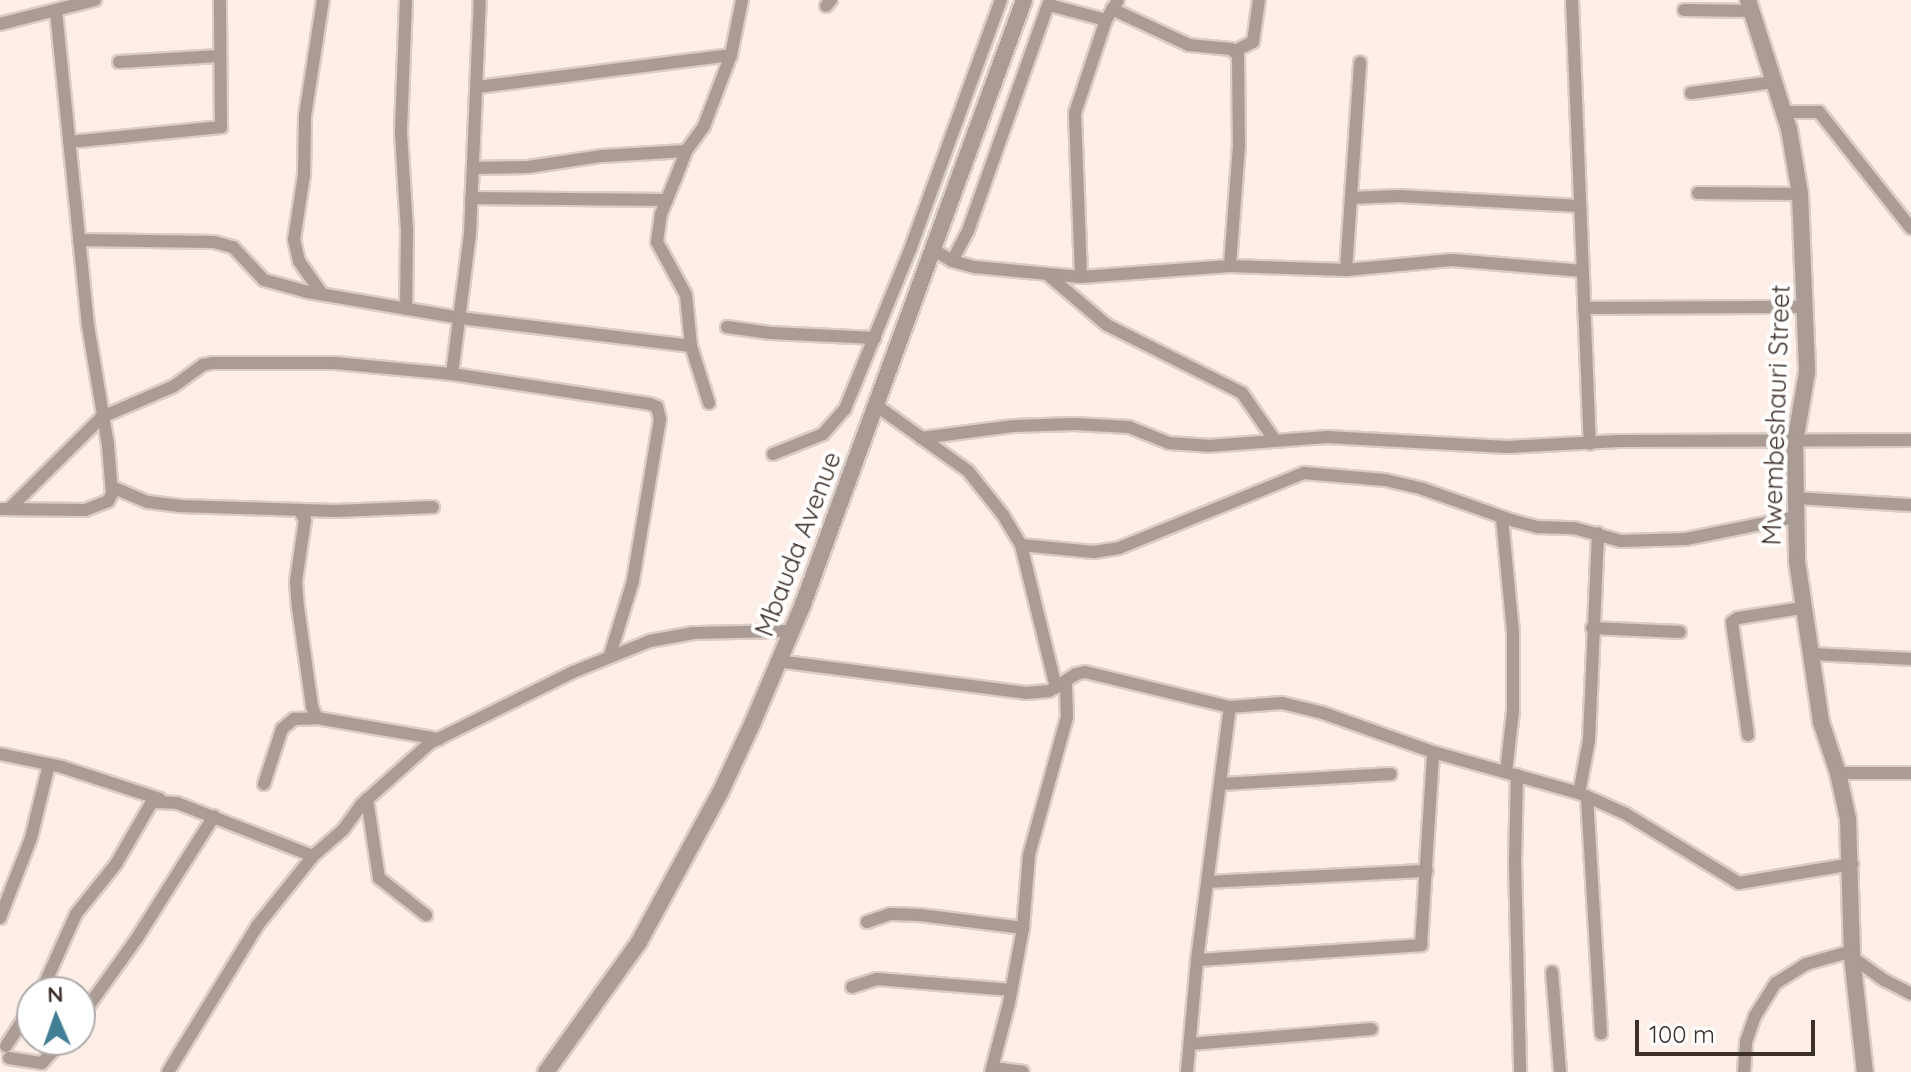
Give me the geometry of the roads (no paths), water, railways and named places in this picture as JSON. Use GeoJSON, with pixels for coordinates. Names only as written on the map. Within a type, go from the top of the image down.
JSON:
{"type":"FeatureCollection","features":[{"type":"Feature","properties":{"kind":"street"},"geometry":{"type":"LineString","coordinates":[[0,24],[95,0]]}},
{"type":"Feature","properties":{"kind":"street"},"geometry":{"type":"LineString","coordinates":[[69,142],[221,127],[220,0]]}},
{"type":"Feature","properties":{"kind":"street"},"geometry":{"type":"LineString","coordinates":[[322,294],[299,261],[294,240],[303,183],[305,116],[323,0]]}},
{"type":"Feature","properties":{"kind":"street"},"geometry":{"type":"LineString","coordinates":[[406,0],[401,121],[407,230],[406,309]]}},
{"type":"Feature","properties":{"kind":"street"},"geometry":{"type":"LineString","coordinates":[[452,374],[471,198],[480,0]]}},
{"type":"Feature","properties":{"kind":"street"},"geometry":{"type":"LineString","coordinates":[[709,403],[691,346],[686,295],[657,242],[667,200],[686,151],[704,126],[731,55],[742,0]]}},
{"type":"Feature","properties":{"kind":"street"},"geometry":{"type":"LineString","coordinates":[[773,454],[823,434],[845,409],[875,338],[1001,0]]}},
{"type":"Feature","properties":{"kind":"street","name":"Mbauda Avenue"},"geometry":{"type":"LineString","coordinates":[[546,1072],[639,942],[721,791],[791,631],[877,406],[1024,0]]}},
{"type":"Feature","properties":{"kind":"street"},"geometry":{"type":"LineString","coordinates":[[952,261],[968,231],[1050,3],[1112,10],[1189,45],[1235,51],[1253,42],[1259,0]]}},
{"type":"Feature","properties":{"kind":"street"},"geometry":{"type":"LineString","coordinates":[[1572,0],[1590,444]]}},
{"type":"Feature","properties":{"kind":"street"},"geometry":{"type":"LineString","coordinates":[[1684,10],[1750,5]]}},
{"type":"Feature","properties":{"kind":"street","name":"Mwembeshauri Street"},"geometry":{"type":"LineString","coordinates":[[1750,5],[1783,112],[1800,194],[1807,372],[1795,442],[1795,517],[1802,608],[1813,654],[1821,722],[1838,773],[1848,819],[1852,864],[1852,954],[1865,1072]]}},
{"type":"Feature","properties":{"kind":"street"},"geometry":{"type":"LineString","coordinates":[[4,509],[85,510],[108,501],[112,487],[79,240],[69,142],[62,6]]}},
{"type":"Feature","properties":{"kind":"street"},"geometry":{"type":"LineString","coordinates":[[1081,277],[1075,113],[1112,10]]}},
{"type":"Feature","properties":{"kind":"street"},"geometry":{"type":"LineString","coordinates":[[1230,266],[1239,145],[1239,65],[1235,51]]}},
{"type":"Feature","properties":{"kind":"street"},"geometry":{"type":"LineString","coordinates":[[478,87],[731,55]]}},
{"type":"Feature","properties":{"kind":"street"},"geometry":{"type":"LineString","coordinates":[[119,62],[219,56]]}},
{"type":"Feature","properties":{"kind":"street"},"geometry":{"type":"LineString","coordinates":[[1346,270],[1360,62]]}},
{"type":"Feature","properties":{"kind":"street"},"geometry":{"type":"LineString","coordinates":[[1691,93],[1773,82]]}},
{"type":"Feature","properties":{"kind":"street"},"geometry":{"type":"LineString","coordinates":[[1783,112],[1819,112],[1910,222]]}},
{"type":"Feature","properties":{"kind":"street"},"geometry":{"type":"LineString","coordinates":[[473,168],[528,167],[602,156],[686,151]]}},
{"type":"Feature","properties":{"kind":"street"},"geometry":{"type":"LineString","coordinates":[[1698,193],[1800,194]]}},
{"type":"Feature","properties":{"kind":"street"},"geometry":{"type":"LineString","coordinates":[[1351,198],[1399,196],[1580,206]]}},
{"type":"Feature","properties":{"kind":"street"},"geometry":{"type":"LineString","coordinates":[[471,198],[667,200]]}},
{"type":"Feature","properties":{"kind":"street"},"geometry":{"type":"LineString","coordinates":[[79,240],[138,238],[230,245],[264,280],[322,294],[460,318],[691,346]]}},
{"type":"Feature","properties":{"kind":"street"},"geometry":{"type":"LineString","coordinates":[[934,250],[952,261],[1081,277],[1230,266],[1346,270],[1452,260],[1583,271]]}},
{"type":"Feature","properties":{"kind":"street"},"geometry":{"type":"LineString","coordinates":[[1048,275],[1107,325],[1242,393],[1274,439]]}},
{"type":"Feature","properties":{"kind":"street"},"geometry":{"type":"LineString","coordinates":[[1584,308],[1805,307]]}},
{"type":"Feature","properties":{"kind":"street"},"geometry":{"type":"LineString","coordinates":[[727,327],[771,333],[875,338]]}},
{"type":"Feature","properties":{"kind":"street"},"geometry":{"type":"LineString","coordinates":[[4,509],[102,417],[174,386],[212,363],[335,363],[452,374],[578,391],[657,407],[660,419],[633,581],[610,655]]}},
{"type":"Feature","properties":{"kind":"street"},"geometry":{"type":"LineString","coordinates":[[877,406],[968,471],[1003,515],[1021,545],[1061,685],[1067,717],[1029,855],[1023,928],[1012,990],[992,1070],[1023,1072]]}},
{"type":"Feature","properties":{"kind":"street"},"geometry":{"type":"LineString","coordinates":[[921,438],[1014,426],[1074,424],[1129,427],[1169,443],[1208,446],[1327,437],[1507,447],[1911,440]]}},
{"type":"Feature","properties":{"kind":"street"},"geometry":{"type":"LineString","coordinates":[[1021,545],[1094,552],[1119,548],[1304,473],[1350,475],[1398,483],[1538,527],[1574,528],[1644,543],[1686,539],[1795,517]]}},
{"type":"Feature","properties":{"kind":"street"},"geometry":{"type":"LineString","coordinates":[[112,487],[148,502],[179,506],[299,510],[433,507]]}},
{"type":"Feature","properties":{"kind":"street"},"geometry":{"type":"LineString","coordinates":[[1796,498],[1911,505]]}},
{"type":"Feature","properties":{"kind":"street"},"geometry":{"type":"LineString","coordinates":[[299,510],[305,520],[297,567],[298,607],[312,707],[317,718]]}},
{"type":"Feature","properties":{"kind":"street"},"geometry":{"type":"LineString","coordinates":[[1502,518],[1513,632],[1512,774],[1520,1072]]}},
{"type":"Feature","properties":{"kind":"street"},"geometry":{"type":"LineString","coordinates":[[1598,533],[1589,740],[1583,795],[1601,1034]]}},
{"type":"Feature","properties":{"kind":"street"},"geometry":{"type":"LineString","coordinates":[[1748,735],[1732,622],[1738,618],[1802,608]]}},
{"type":"Feature","properties":{"kind":"street"},"geometry":{"type":"LineString","coordinates":[[1592,628],[1680,632]]}},
{"type":"Feature","properties":{"kind":"street"},"geometry":{"type":"LineString","coordinates":[[168,1072],[246,941],[313,856],[343,830],[367,799],[439,739],[610,655],[650,641],[693,633],[791,631]]}},
{"type":"Feature","properties":{"kind":"street"},"geometry":{"type":"LineString","coordinates":[[1813,654],[1911,659]]}},
{"type":"Feature","properties":{"kind":"street"},"geometry":{"type":"LineString","coordinates":[[777,661],[1026,693],[1061,685],[1076,674],[1085,672],[1230,707],[1282,703],[1323,713],[1433,752],[1583,795],[1626,814],[1739,883],[1852,864]]}},
{"type":"Feature","properties":{"kind":"street"},"geometry":{"type":"LineString","coordinates":[[1187,1072],[1197,960],[1230,707]]}},
{"type":"Feature","properties":{"kind":"street"},"geometry":{"type":"LineString","coordinates":[[264,784],[287,724],[301,717],[439,739]]}},
{"type":"Feature","properties":{"kind":"street"},"geometry":{"type":"LineString","coordinates":[[1197,960],[1418,948],[1423,942],[1433,752]]}},
{"type":"Feature","properties":{"kind":"street"},"geometry":{"type":"LineString","coordinates":[[0,754],[49,764],[214,816],[313,856]]}},
{"type":"Feature","properties":{"kind":"street"},"geometry":{"type":"LineString","coordinates":[[0,918],[31,838],[49,764]]}},
{"type":"Feature","properties":{"kind":"street"},"geometry":{"type":"LineString","coordinates":[[1838,773],[1911,773]]}},
{"type":"Feature","properties":{"kind":"street"},"geometry":{"type":"LineString","coordinates":[[1222,784],[1391,774]]}},
{"type":"Feature","properties":{"kind":"street"},"geometry":{"type":"LineString","coordinates":[[367,799],[379,878],[426,915]]}},
{"type":"Feature","properties":{"kind":"street"},"geometry":{"type":"LineString","coordinates":[[48,976],[76,914],[116,864],[152,802],[163,800]]}},
{"type":"Feature","properties":{"kind":"street"},"geometry":{"type":"LineString","coordinates":[[96,996],[137,938],[214,816]]}},
{"type":"Feature","properties":{"kind":"street"},"geometry":{"type":"LineString","coordinates":[[1208,882],[1427,871]]}},
{"type":"Feature","properties":{"kind":"street"},"geometry":{"type":"LineString","coordinates":[[867,922],[890,914],[920,915],[1023,928]]}},
{"type":"Feature","properties":{"kind":"street"},"geometry":{"type":"LineString","coordinates":[[1744,1072],[1746,1042],[1755,1016],[1776,983],[1806,964],[1852,954],[1884,980],[1911,994]]}},
{"type":"Feature","properties":{"kind":"street"},"geometry":{"type":"LineString","coordinates":[[1552,972],[1560,1072]]}},
{"type":"Feature","properties":{"kind":"street"},"geometry":{"type":"LineString","coordinates":[[852,987],[877,979],[1012,990]]}},
{"type":"Feature","properties":{"kind":"street"},"geometry":{"type":"LineString","coordinates":[[1190,1044],[1371,1029]]}},
{"type":"Feature","properties":{"kind":"street"},"geometry":{"type":"LineString","coordinates":[[16,1035],[7,1052],[16,1055]]}},
{"type":"Feature","properties":{"kind":"street"},"geometry":{"type":"LineString","coordinates":[[20,1056],[42,1063],[48,1056]]}}]}
